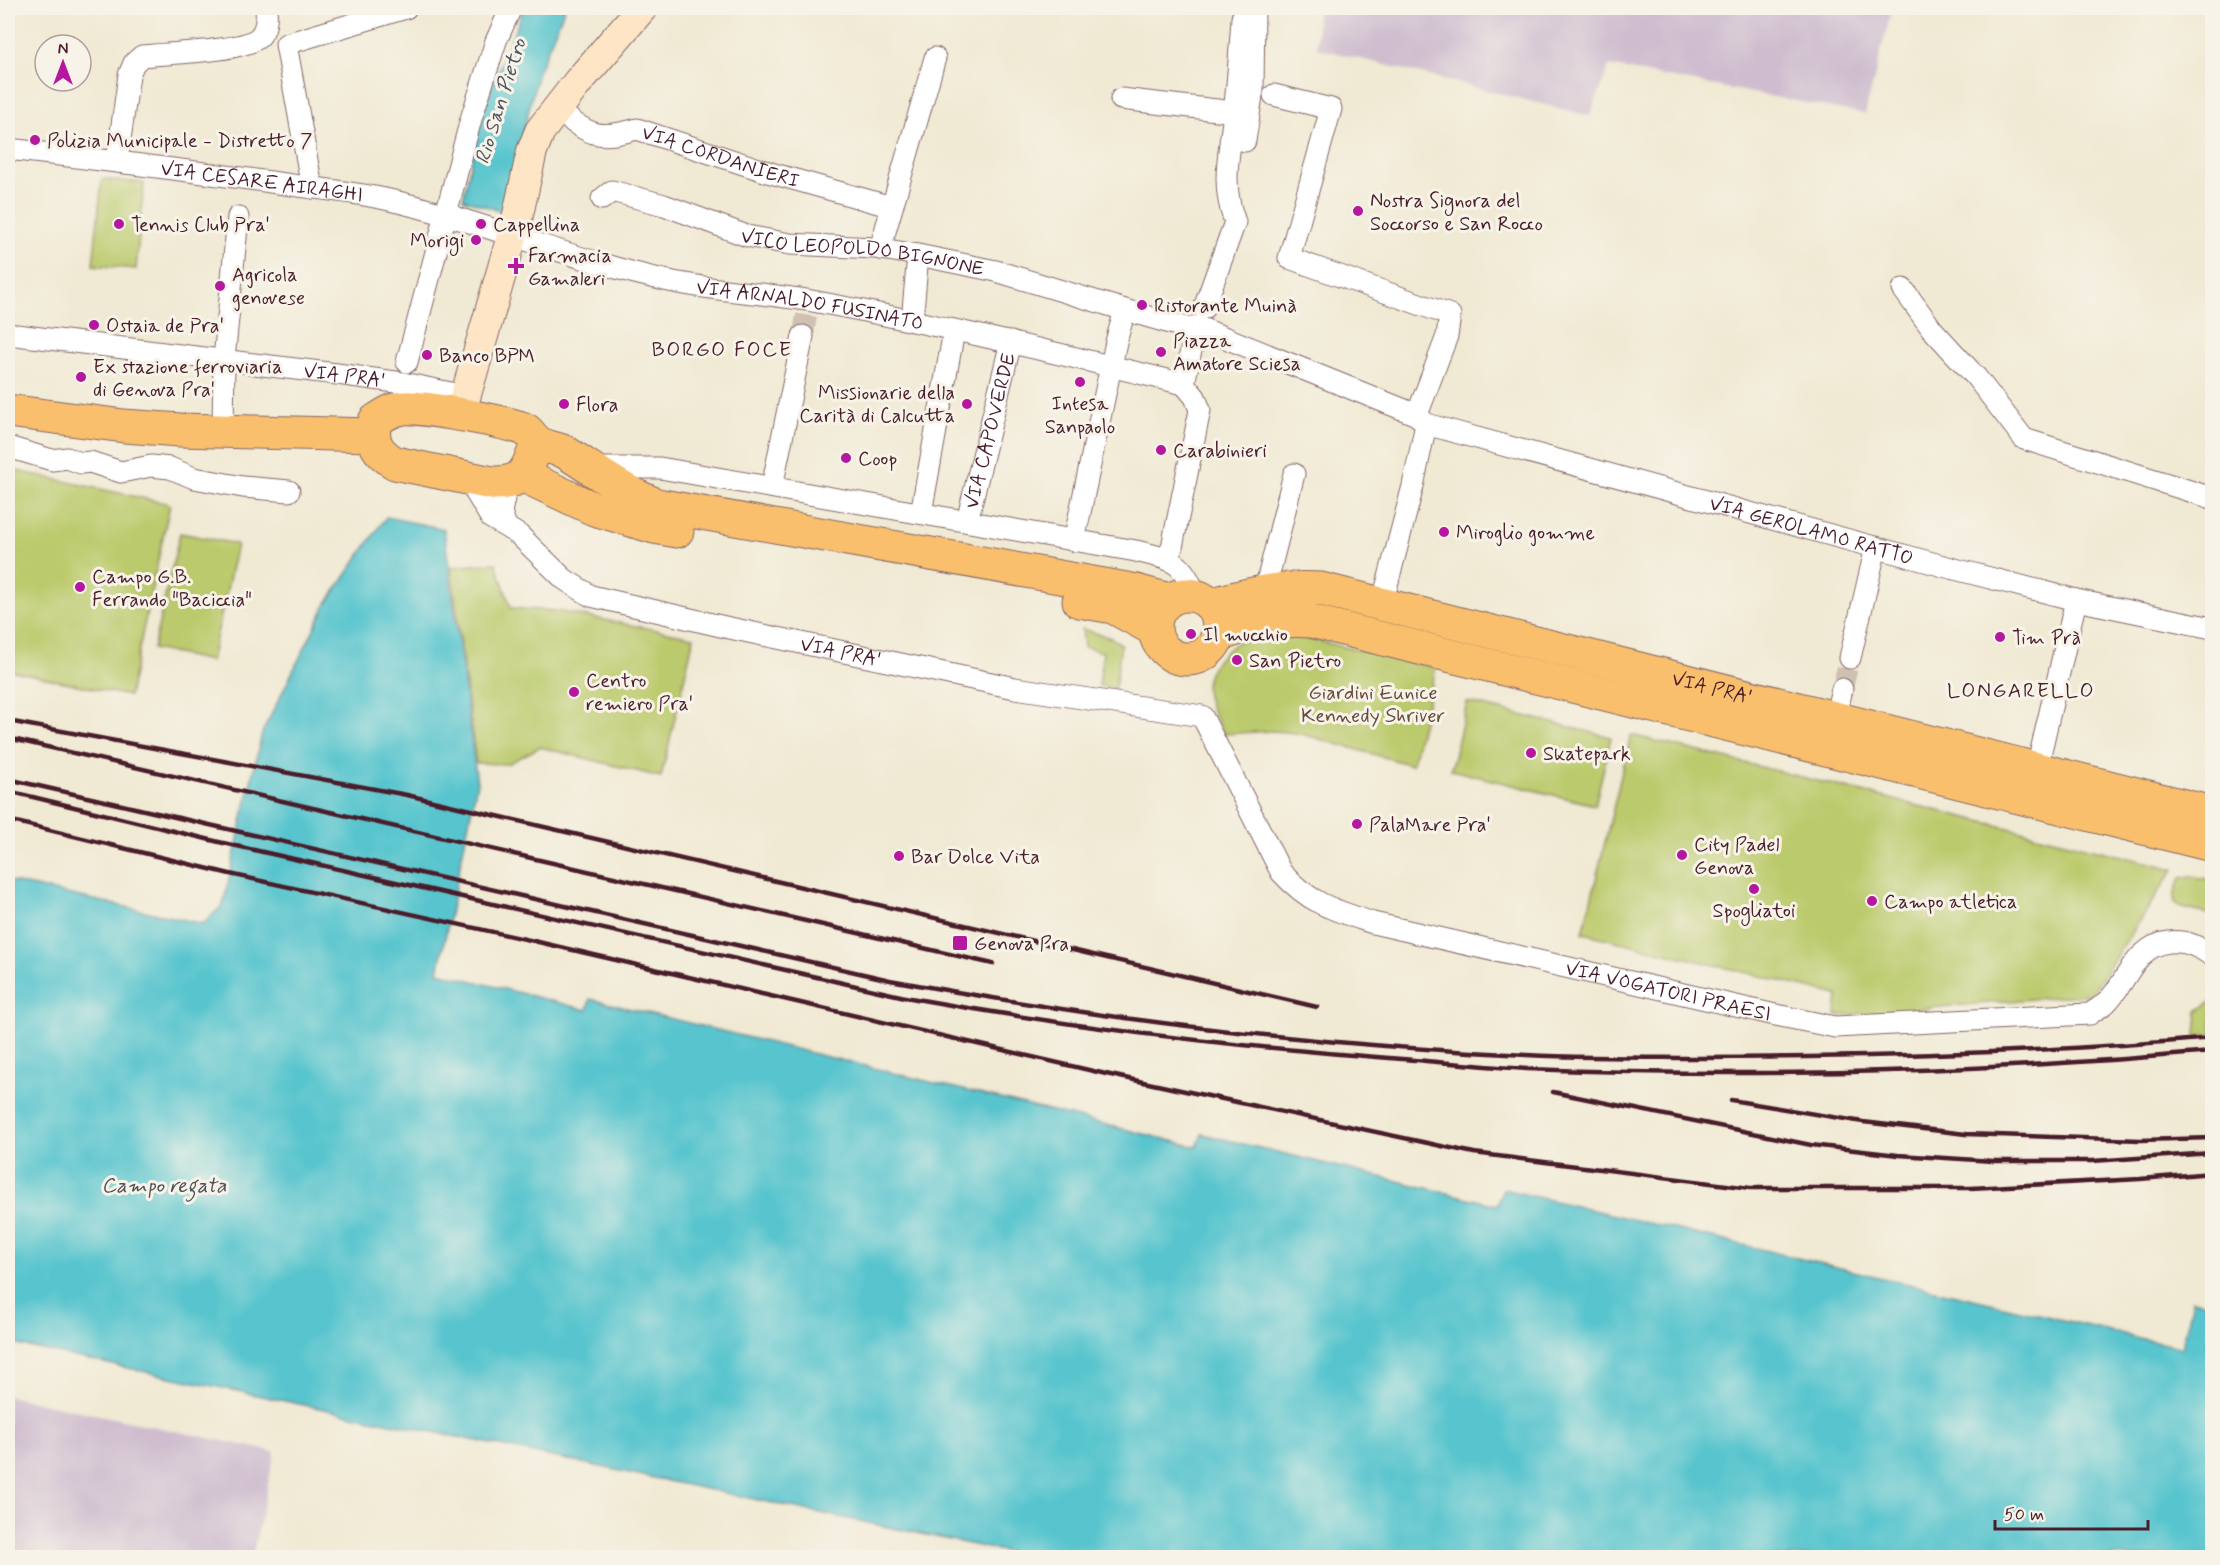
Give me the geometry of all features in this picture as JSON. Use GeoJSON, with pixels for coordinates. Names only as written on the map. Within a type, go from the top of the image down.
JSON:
{"type":"FeatureCollection","features":[{"type":"Feature","properties":{"kind":"main road"},"geometry":{"type":"LineString","coordinates":[[1155,630],[1113,607],[654,527],[594,509],[515,479],[492,483],[395,463],[382,455],[372,435],[375,421],[389,411],[404,408],[463,406],[525,430],[538,443],[562,450],[636,497],[657,505],[1132,590],[1169,600]]}},
{"type":"Feature","properties":{"kind":"main road"},"geometry":{"type":"LineString","coordinates":[[8,411],[124,426],[223,432],[372,435]]}},
{"type":"Feature","properties":{"kind":"main road"},"geometry":{"type":"LineString","coordinates":[[515,479],[538,443]]}},
{"type":"Feature","properties":{"kind":"main road","name":"VIA PRA'"},"geometry":{"type":"LineString","coordinates":[[1206,601],[1265,590],[1321,589],[1839,703],[2037,768],[2212,813]]}},
{"type":"Feature","properties":{"kind":"main road"},"geometry":{"type":"LineString","coordinates":[[1185,595],[1206,601],[1218,620],[1217,636],[1209,649],[1196,657],[1180,658],[1165,651],[1156,638],[1158,613],[1169,600],[1185,595]]}},
{"type":"Feature","properties":{"kind":"main road","name":"VIA PRA'"},"geometry":{"type":"LineString","coordinates":[[1217,636],[1245,625],[1284,619],[1311,621],[2212,845]]}},
{"type":"Feature","properties":{"kind":"street"},"geometry":{"type":"LineString","coordinates":[[117,161],[129,75],[134,63],[142,56],[241,46],[258,38],[267,20],[266,8]]}},
{"type":"Feature","properties":{"kind":"street"},"geometry":{"type":"LineString","coordinates":[[312,188],[286,44],[406,8]]}},
{"type":"Feature","properties":{"kind":"street"},"geometry":{"type":"LineString","coordinates":[[407,363],[471,119],[496,41],[511,8]]}},
{"type":"Feature","properties":{"kind":"street"},"geometry":{"type":"LineString","coordinates":[[463,406],[512,234],[532,151],[540,131],[642,8]]}},
{"type":"Feature","properties":{"kind":"street"},"geometry":{"type":"LineString","coordinates":[[1184,384],[1198,321],[1235,222],[1230,210],[1226,182],[1248,13]]}},
{"type":"Feature","properties":{"kind":"street"},"geometry":{"type":"LineString","coordinates":[[1230,210],[1241,169],[1253,89],[1248,13]]}},
{"type":"Feature","properties":{"kind":"street"},"geometry":{"type":"LineString","coordinates":[[880,249],[935,58]]}},
{"type":"Feature","properties":{"kind":"street"},"geometry":{"type":"LineString","coordinates":[[1274,95],[1331,109],[1289,258],[1449,315],[1447,336],[1421,419],[1413,486],[1382,604]]}},
{"type":"Feature","properties":{"kind":"street"},"geometry":{"type":"LineString","coordinates":[[1121,99],[1234,112]]}},
{"type":"Feature","properties":{"kind":"street","name":"VIA CORDANIERI"},"geometry":{"type":"LineString","coordinates":[[556,109],[581,128],[599,136],[615,135],[637,129],[771,173],[892,207]]}},
{"type":"Feature","properties":{"kind":"street","name":"VIA CESARE AIRAGHI"},"geometry":{"type":"LineString","coordinates":[[8,149],[117,161],[382,198],[512,234]]}},
{"type":"Feature","properties":{"kind":"street","name":"VICO LEOPOLDO BIGNONE"},"geometry":{"type":"LineString","coordinates":[[602,199],[612,191],[664,206],[747,236],[790,244],[880,249],[996,271],[1125,310]]}},
{"type":"Feature","properties":{"kind":"street"},"geometry":{"type":"LineString","coordinates":[[223,432],[224,359],[238,217]]}},
{"type":"Feature","properties":{"kind":"street","name":"VIA ARNALDO FUSINATO"},"geometry":{"type":"LineString","coordinates":[[512,234],[580,257],[667,281],[809,301],[912,321],[1011,342],[1109,374]]}},
{"type":"Feature","properties":{"kind":"street"},"geometry":{"type":"LineString","coordinates":[[912,321],[918,255]]}},
{"type":"Feature","properties":{"kind":"street"},"geometry":{"type":"LineString","coordinates":[[1903,289],[1932,329],[1976,377],[2024,439],[2212,498]]}},
{"type":"Feature","properties":{"kind":"street"},"geometry":{"type":"LineString","coordinates":[[1074,541],[1116,342],[1125,310],[1198,321]]}},
{"type":"Feature","properties":{"kind":"street","name":"VIA GEROLAMO RATTO"},"geometry":{"type":"LineString","coordinates":[[1198,321],[1421,419],[1876,547],[2076,600],[2212,628]]}},
{"type":"Feature","properties":{"kind":"street"},"geometry":{"type":"LineString","coordinates":[[921,513],[954,331]]}},
{"type":"Feature","properties":{"kind":"street","name":"VIA PRA'"},"geometry":{"type":"LineString","coordinates":[[8,334],[403,383],[463,406]]}},
{"type":"Feature","properties":{"kind":"street"},"geometry":{"type":"LineString","coordinates":[[772,487],[803,336]]}},
{"type":"Feature","properties":{"kind":"street","name":"VIA CAPOVERDE"},"geometry":{"type":"LineString","coordinates":[[967,520],[1011,342]]}},
{"type":"Feature","properties":{"kind":"street"},"geometry":{"type":"LineString","coordinates":[[1109,374],[1184,384],[1195,397],[1200,410],[1172,547],[1167,559]]}},
{"type":"Feature","properties":{"kind":"street"},"geometry":{"type":"LineString","coordinates":[[8,447],[52,460],[67,458],[81,463],[90,462],[121,472],[151,466],[170,468],[194,478],[243,487],[284,490]]}},
{"type":"Feature","properties":{"kind":"street"},"geometry":{"type":"LineString","coordinates":[[589,468],[660,468],[967,520],[1167,559],[1180,566],[1189,577],[1196,596],[1206,601]]}},
{"type":"Feature","properties":{"kind":"street"},"geometry":{"type":"LineString","coordinates":[[1265,590],[1294,474]]}},
{"type":"Feature","properties":{"kind":"street","name":"VIA PRA'"},"geometry":{"type":"LineString","coordinates":[[467,478],[491,518],[520,537],[564,579],[591,596],[1004,686],[1202,716]]}},
{"type":"Feature","properties":{"kind":"street"},"geometry":{"type":"LineString","coordinates":[[506,526],[501,512],[515,479]]}},
{"type":"Feature","properties":{"kind":"street"},"geometry":{"type":"LineString","coordinates":[[1850,658],[1876,547]]}},
{"type":"Feature","properties":{"kind":"street"},"geometry":{"type":"LineString","coordinates":[[2037,768],[2076,600]]}},
{"type":"Feature","properties":{"kind":"street","name":"VIA VOGATORI PRAESI"},"geometry":{"type":"LineString","coordinates":[[1202,716],[1281,872],[1293,886],[1322,905],[1373,923],[1431,938],[1771,1014],[1835,1026],[2090,1014],[2107,1002],[2145,951],[2161,943],[2181,941],[2196,946],[2212,956]]}},
{"type":"Feature","properties":{"kind":"shaded area"},"geometry":{"type":"Polygon","coordinates":[[[1317,8],[1892,8],[1865,114],[1609,66],[1590,116],[1317,48],[1317,8]]]}},
{"type":"Feature","properties":{"kind":"shaded area"},"geometry":{"type":"Polygon","coordinates":[[[8,1396],[275,1452],[252,1557],[8,1557],[8,1396]]]}},
{"type":"Feature","properties":{"kind":"green space","name":"Tennis Club Pra'"},"geometry":{"type":"Polygon","coordinates":[[[102,179],[144,183],[136,269],[93,265],[102,179]]]}},
{"type":"Feature","properties":{"kind":"green space","name":"Campo G.B. Ferrando \"Baciccia\""},"geometry":{"type":"Polygon","coordinates":[[[8,469],[170,504],[129,696],[8,670],[8,469]]]}},
{"type":"Feature","properties":{"kind":"green space"},"geometry":{"type":"Polygon","coordinates":[[[180,533],[237,544],[211,661],[153,649],[180,533]]]}},
{"type":"Feature","properties":{"kind":"green space","name":"Centro remiero Pra'"},"geometry":{"type":"Polygon","coordinates":[[[496,563],[511,608],[557,611],[694,637],[661,777],[540,747],[507,764],[476,763],[451,567],[496,563]]]}},
{"type":"Feature","properties":{"kind":"green space"},"geometry":{"type":"Polygon","coordinates":[[[1082,629],[1111,638],[1121,644],[1115,689],[1099,686],[1103,652],[1084,647],[1082,629]]]}},
{"type":"Feature","properties":{"kind":"green space","name":"Giardini Eunice Kennedy Shriver"},"geometry":{"type":"Polygon","coordinates":[[[1292,635],[1436,668],[1412,765],[1298,733],[1272,731],[1224,734],[1206,693],[1208,675],[1213,665],[1227,650],[1242,640],[1292,635]]]}},
{"type":"Feature","properties":{"kind":"green space","name":"Skatepark"},"geometry":{"type":"Polygon","coordinates":[[[1467,702],[1611,737],[1595,805],[1451,770],[1467,702]]]}},
{"type":"Feature","properties":{"kind":"green space","name":"Campo atletica"},"geometry":{"type":"Polygon","coordinates":[[[1631,735],[2174,869],[2091,994],[1836,1016],[1838,995],[1583,933],[1631,735]]]}},
{"type":"Feature","properties":{"kind":"green space"},"geometry":{"type":"Polygon","coordinates":[[[2191,876],[2212,880],[2212,915],[2175,904],[2175,894],[2181,878],[2191,876]]]}},
{"type":"Feature","properties":{"kind":"green space"},"geometry":{"type":"Polygon","coordinates":[[[2212,1001],[2212,1035],[2196,1036],[2198,1011],[2212,1001]]]}},
{"type":"Feature","properties":{"kind":"water","name":"Rio San Pietro"},"geometry":{"type":"Polygon","coordinates":[[[524,8],[565,8],[538,72],[504,212],[463,199],[483,109],[524,8]]]}},
{"type":"Feature","properties":{"kind":"water","name":"Campo regata"},"geometry":{"type":"Polygon","coordinates":[[[386,517],[444,529],[477,783],[438,972],[587,1010],[590,999],[1197,1147],[1202,1134],[1497,1205],[1503,1189],[2182,1348],[2193,1300],[2212,1304],[2212,1557],[1031,1557],[8,1343],[8,881],[203,924],[223,905],[262,733],[327,603],[386,517]]]}},
{"type":"Feature","properties":{"kind":"tunnel"},"geometry":{"type":"LineString","coordinates":[[803,336],[809,301]]}},
{"type":"Feature","properties":{"kind":"tunnel"},"geometry":{"type":"LineString","coordinates":[[1842,689],[1850,658]]}},
{"type":"Feature","properties":{"kind":"railway"},"geometry":{"type":"LineString","coordinates":[[8,721],[407,795],[1317,1007]]}},
{"type":"Feature","properties":{"kind":"railway"},"geometry":{"type":"LineString","coordinates":[[8,738],[993,964]]}},
{"type":"Feature","properties":{"kind":"railway"},"geometry":{"type":"LineString","coordinates":[[8,779],[890,980],[1047,1007],[1206,1028],[1446,1051],[1631,1058],[1959,1053],[2111,1046],[2212,1038]]}},
{"type":"Feature","properties":{"kind":"railway"},"geometry":{"type":"LineString","coordinates":[[8,791],[219,842],[905,997],[1028,1018],[1152,1035],[1496,1067],[1613,1072],[1784,1073],[1956,1069],[2212,1052]]}},
{"type":"Feature","properties":{"kind":"railway"},"geometry":{"type":"LineString","coordinates":[[8,820],[230,874],[534,941],[1106,1074],[1474,1153],[1750,1188],[1971,1188],[2212,1173]]}},
{"type":"Feature","properties":{"kind":"railway"},"geometry":{"type":"LineString","coordinates":[[1553,1092],[1811,1145],[1898,1155],[1993,1161],[2092,1161],[2212,1153]]}},
{"type":"Feature","properties":{"kind":"railway"},"geometry":{"type":"LineString","coordinates":[[1731,1100],[1863,1122],[1966,1134],[2140,1140],[2212,1138]]}},
{"type":"Feature","properties":{"kind":"place","name":"Polizia Municipale - Distretto 7"},"geometry":{"type":"Point","coordinates":[35,140]}},
{"type":"Feature","properties":{"kind":"place","name":"Nostra Signora del Soccorso e San Rocco"},"geometry":{"type":"Point","coordinates":[1358,211]}},
{"type":"Feature","properties":{"kind":"place","name":"Tennis Club Pra'"},"geometry":{"type":"Point","coordinates":[119,224]}},
{"type":"Feature","properties":{"kind":"place","name":"Cappellina"},"geometry":{"type":"Point","coordinates":[481,224]}},
{"type":"Feature","properties":{"kind":"place","name":"Morigi"},"geometry":{"type":"Point","coordinates":[476,240]}},
{"type":"Feature","properties":{"kind":"place","name":"Farmacia Gamaleri"},"geometry":{"type":"Point","coordinates":[516,266]}},
{"type":"Feature","properties":{"kind":"place","name":"Agricola genovese"},"geometry":{"type":"Point","coordinates":[220,286]}},
{"type":"Feature","properties":{"kind":"place","name":"Ristorante Muinà"},"geometry":{"type":"Point","coordinates":[1142,305]}},
{"type":"Feature","properties":{"kind":"place","name":"Ostaia de Pra'"},"geometry":{"type":"Point","coordinates":[94,325]}},
{"type":"Feature","properties":{"kind":"place","name":"Piazza Amatore Sciesa"},"geometry":{"type":"Point","coordinates":[1161,352]}},
{"type":"Feature","properties":{"kind":"place","name":"Banco BPM"},"geometry":{"type":"Point","coordinates":[427,355]}},
{"type":"Feature","properties":{"kind":"place","name":"Ex stazione ferroviaria di Genova Pra'"},"geometry":{"type":"Point","coordinates":[81,377]}},
{"type":"Feature","properties":{"kind":"place","name":"Intesa Sanpaolo"},"geometry":{"type":"Point","coordinates":[1080,382]}},
{"type":"Feature","properties":{"kind":"place","name":"Flora"},"geometry":{"type":"Point","coordinates":[564,404]}},
{"type":"Feature","properties":{"kind":"place","name":"Missionarie della Carità di Calcutta"},"geometry":{"type":"Point","coordinates":[967,404]}},
{"type":"Feature","properties":{"kind":"place","name":"Carabinieri"},"geometry":{"type":"Point","coordinates":[1161,450]}},
{"type":"Feature","properties":{"kind":"place","name":"Coop"},"geometry":{"type":"Point","coordinates":[846,458]}},
{"type":"Feature","properties":{"kind":"place","name":"Miroglio gomme"},"geometry":{"type":"Point","coordinates":[1444,532]}},
{"type":"Feature","properties":{"kind":"place","name":"Campo G.B. Ferrando \"Baciccia\""},"geometry":{"type":"Point","coordinates":[80,587]}},
{"type":"Feature","properties":{"kind":"place","name":"Il mucchio"},"geometry":{"type":"Point","coordinates":[1191,634]}},
{"type":"Feature","properties":{"kind":"place","name":"Tim Prà"},"geometry":{"type":"Point","coordinates":[2000,637]}},
{"type":"Feature","properties":{"kind":"place","name":"San Pietro"},"geometry":{"type":"Point","coordinates":[1237,660]}},
{"type":"Feature","properties":{"kind":"place","name":"Centro remiero Pra'"},"geometry":{"type":"Point","coordinates":[574,692]}},
{"type":"Feature","properties":{"kind":"place","name":"Skatepark"},"geometry":{"type":"Point","coordinates":[1531,753]}},
{"type":"Feature","properties":{"kind":"place","name":"PalaMare Pra'"},"geometry":{"type":"Point","coordinates":[1357,824]}},
{"type":"Feature","properties":{"kind":"place","name":"City Padel Genova"},"geometry":{"type":"Point","coordinates":[1682,855]}},
{"type":"Feature","properties":{"kind":"place","name":"Bar Dolce Vita"},"geometry":{"type":"Point","coordinates":[899,856]}},
{"type":"Feature","properties":{"kind":"place","name":"Spogliatoi"},"geometry":{"type":"Point","coordinates":[1754,889]}},
{"type":"Feature","properties":{"kind":"place","name":"Campo atletica"},"geometry":{"type":"Point","coordinates":[1872,901]}},
{"type":"Feature","properties":{"kind":"place","name":"Genova Pra"},"geometry":{"type":"Point","coordinates":[960,943]}},
{"type":"Feature","properties":{"kind":"district","name":"BORGO FOCE"},"geometry":{"type":"Point","coordinates":[722,349]}},
{"type":"Feature","properties":{"kind":"district","name":"LONGARELLO"},"geometry":{"type":"Point","coordinates":[2021,690]}}]}
